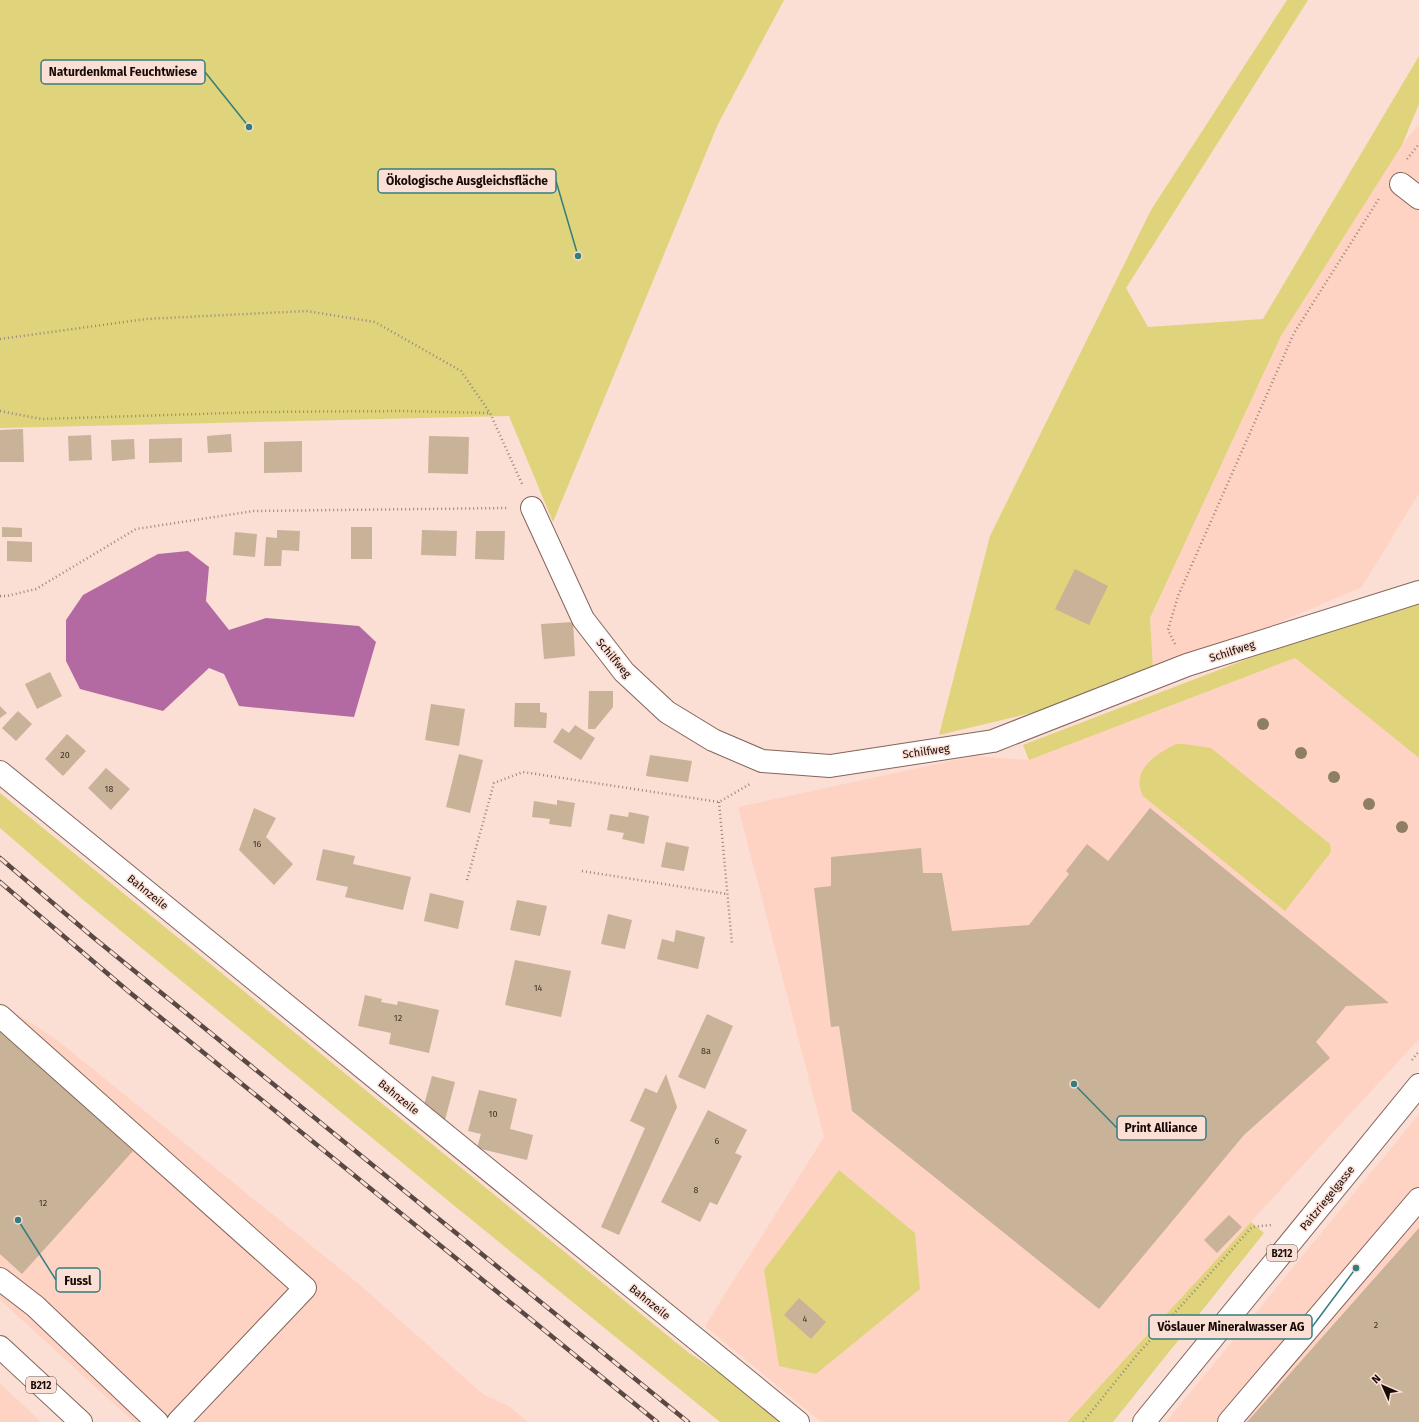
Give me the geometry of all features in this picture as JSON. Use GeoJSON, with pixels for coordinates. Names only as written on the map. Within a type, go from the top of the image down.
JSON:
{"type":"FeatureCollection","features":[{"type":"Feature","properties":{"kind":"street"},"geometry":{"type":"LineString","coordinates":[[1401,184],[1419,198]]}},
{"type":"Feature","properties":{"kind":"street","name":"Schilfweg"},"geometry":{"type":"LineString","coordinates":[[532,508],[583,619],[624,672],[667,712],[713,740],[762,761],[830,766],[993,741],[1187,665],[1419,592]]}},
{"type":"Feature","properties":{"kind":"street","name":"Bahnzeile"},"geometry":{"type":"LineString","coordinates":[[0,772],[798,1422]]}},
{"type":"Feature","properties":{"kind":"street"},"geometry":{"type":"LineString","coordinates":[[0,1016],[305,1288],[178,1422]]}},
{"type":"Feature","properties":{"kind":"street","name":"Paitzriegelgasse"},"geometry":{"type":"LineString","coordinates":[[1144,1422],[1419,1085]]}},
{"type":"Feature","properties":{"kind":"street"},"geometry":{"type":"LineString","coordinates":[[1229,1422],[1419,1199]]}},
{"type":"Feature","properties":{"kind":"street"},"geometry":{"type":"LineString","coordinates":[[0,1279],[35,1306],[157,1422]]}},
{"type":"Feature","properties":{"kind":"street","name":"B212"},"geometry":{"type":"LineString","coordinates":[[0,1347],[81,1422]]}},
{"type":"Feature","properties":{"kind":"path"},"geometry":{"type":"LineString","coordinates":[[1406,160],[1419,144]]}},
{"type":"Feature","properties":{"kind":"path"},"geometry":{"type":"LineString","coordinates":[[1187,665],[1168,630],[1178,596],[1294,333],[1381,195]]}},
{"type":"Feature","properties":{"kind":"path"},"geometry":{"type":"LineString","coordinates":[[0,339],[146,319],[306,312],[375,322],[461,371],[490,412],[532,508],[254,511],[190,520],[136,529],[36,590],[0,596]]}},
{"type":"Feature","properties":{"kind":"path"},"geometry":{"type":"LineString","coordinates":[[0,410],[42,419],[262,412],[490,412]]}},
{"type":"Feature","properties":{"kind":"path"},"geometry":{"type":"LineString","coordinates":[[467,880],[494,783],[523,772],[719,802],[750,784],[762,761]]}},
{"type":"Feature","properties":{"kind":"path"},"geometry":{"type":"LineString","coordinates":[[719,802],[732,944]]}},
{"type":"Feature","properties":{"kind":"path"},"geometry":{"type":"LineString","coordinates":[[582,871],[727,894]]}},
{"type":"Feature","properties":{"kind":"path"},"geometry":{"type":"LineString","coordinates":[[1083,1422],[1136,1356],[1252,1227],[1275,1225]]}},
{"type":"Feature","properties":{"kind":"shaded area"},"geometry":{"type":"Polygon","coordinates":[[[0,0],[784,0],[718,124],[553,522],[509,416],[0,428],[0,0]]]}},
{"type":"Feature","properties":{"kind":"shaded area"},"geometry":{"type":"Polygon","coordinates":[[[1287,0],[1308,0],[1126,288],[1148,327],[1263,319],[1419,56],[1419,104],[1402,145],[1281,336],[1150,618],[1153,668],[1073,703],[939,735],[990,536],[1151,210],[1287,0]]]}},
{"type":"Feature","properties":{"kind":"shaded area"},"geometry":{"type":"Polygon","coordinates":[[[1419,124],[1419,493],[1362,587],[1271,626],[1153,668],[1150,618],[1281,336],[1402,145],[1419,124]]]}},
{"type":"Feature","properties":{"kind":"shaded area"},"geometry":{"type":"Polygon","coordinates":[[[188,551],[209,567],[206,601],[229,630],[266,618],[359,626],[376,642],[354,717],[239,706],[224,674],[209,668],[163,711],[80,689],[66,661],[66,620],[83,595],[158,554],[188,551]]]}},
{"type":"Feature","properties":{"kind":"shaded area"},"geometry":{"type":"Polygon","coordinates":[[[1419,602],[1419,758],[1295,658],[1029,760],[1023,745],[1367,613],[1419,602]]]}},
{"type":"Feature","properties":{"kind":"shaded area"},"geometry":{"type":"Polygon","coordinates":[[[1295,658],[1419,758],[1419,1039],[1067,1422],[821,1422],[705,1326],[824,1137],[738,807],[974,756],[1029,760],[1295,658]]]}},
{"type":"Feature","properties":{"kind":"shaded area"},"geometry":{"type":"Polygon","coordinates":[[[1176,744],[1211,748],[1330,844],[1331,852],[1285,911],[1143,796],[1140,787],[1142,771],[1153,758],[1176,744]]]}},
{"type":"Feature","properties":{"kind":"shaded area"},"geometry":{"type":"Polygon","coordinates":[[[0,793],[689,1353],[744,1389],[783,1422],[720,1422],[451,1203],[81,898],[0,828],[0,793]]]}},
{"type":"Feature","properties":{"kind":"shaded area"},"geometry":{"type":"Polygon","coordinates":[[[0,1003],[57,1040],[360,1285],[484,1395],[509,1406],[528,1422],[134,1422],[0,1300],[0,1003]]]}},
{"type":"Feature","properties":{"kind":"shaded area"},"geometry":{"type":"Polygon","coordinates":[[[1419,1114],[1419,1422],[1166,1422],[1419,1114]]]}},
{"type":"Feature","properties":{"kind":"shaded area"},"geometry":{"type":"Polygon","coordinates":[[[839,1170],[915,1233],[920,1289],[816,1374],[779,1366],[764,1270],[839,1170]]]}},
{"type":"Feature","properties":{"kind":"shaded area"},"geometry":{"type":"Polygon","coordinates":[[[1251,1222],[1264,1233],[1113,1422],[1067,1422],[1251,1222]]]}},
{"type":"Feature","properties":{"kind":"shaded area"},"geometry":{"type":"Polygon","coordinates":[[[0,1384],[4,1387],[41,1422],[0,1422],[0,1384]]]}},
{"type":"Feature","properties":{"kind":"building"},"geometry":{"type":"Polygon","coordinates":[[[23,429],[24,462],[0,462],[0,430],[23,429]]]}},
{"type":"Feature","properties":{"kind":"building"},"geometry":{"type":"Polygon","coordinates":[[[231,434],[232,452],[208,453],[207,436],[231,434]]]}},
{"type":"Feature","properties":{"kind":"building"},"geometry":{"type":"Polygon","coordinates":[[[91,435],[92,460],[69,461],[68,436],[91,435]]]}},
{"type":"Feature","properties":{"kind":"building"},"geometry":{"type":"Polygon","coordinates":[[[429,436],[469,437],[468,474],[428,473],[429,436]]]}},
{"type":"Feature","properties":{"kind":"building"},"geometry":{"type":"Polygon","coordinates":[[[182,438],[182,462],[149,463],[149,439],[182,438]]]}},
{"type":"Feature","properties":{"kind":"building"},"geometry":{"type":"Polygon","coordinates":[[[134,439],[135,459],[112,461],[111,440],[134,439]]]}},
{"type":"Feature","properties":{"kind":"building"},"geometry":{"type":"Polygon","coordinates":[[[302,441],[302,472],[264,473],[264,442],[302,441]]]}},
{"type":"Feature","properties":{"kind":"building"},"geometry":{"type":"Polygon","coordinates":[[[2,527],[22,528],[22,537],[2,537],[2,527]]]}},
{"type":"Feature","properties":{"kind":"building"},"geometry":{"type":"Polygon","coordinates":[[[351,527],[372,527],[372,559],[351,559],[351,527]]]}},
{"type":"Feature","properties":{"kind":"building"},"geometry":{"type":"Polygon","coordinates":[[[277,530],[300,531],[299,551],[282,550],[281,566],[264,566],[266,537],[277,538],[277,530]]]}},
{"type":"Feature","properties":{"kind":"building"},"geometry":{"type":"Polygon","coordinates":[[[422,530],[457,531],[456,556],[421,555],[422,530]]]}},
{"type":"Feature","properties":{"kind":"building"},"geometry":{"type":"Polygon","coordinates":[[[476,531],[505,531],[504,560],[475,559],[476,531]]]}},
{"type":"Feature","properties":{"kind":"building"},"geometry":{"type":"Polygon","coordinates":[[[235,532],[257,534],[255,557],[233,555],[235,532]]]}},
{"type":"Feature","properties":{"kind":"building"},"geometry":{"type":"Polygon","coordinates":[[[7,541],[32,542],[32,562],[7,561],[7,541]]]}},
{"type":"Feature","properties":{"kind":"building"},"geometry":{"type":"Polygon","coordinates":[[[1075,569],[1108,586],[1089,625],[1055,609],[1075,569]]]}},
{"type":"Feature","properties":{"kind":"building"},"geometry":{"type":"Polygon","coordinates":[[[573,622],[575,656],[544,659],[541,624],[573,622]]]}},
{"type":"Feature","properties":{"kind":"building"},"geometry":{"type":"Polygon","coordinates":[[[50,672],[62,696],[37,709],[25,684],[50,672]]]}},
{"type":"Feature","properties":{"kind":"building"},"geometry":{"type":"Polygon","coordinates":[[[589,691],[613,691],[613,707],[595,729],[588,729],[589,691]]]}},
{"type":"Feature","properties":{"kind":"building"},"geometry":{"type":"Polygon","coordinates":[[[515,703],[540,703],[540,712],[547,713],[546,728],[514,727],[515,703]]]}},
{"type":"Feature","properties":{"kind":"building"},"geometry":{"type":"Polygon","coordinates":[[[431,704],[465,709],[459,746],[425,740],[431,704]]]}},
{"type":"Feature","properties":{"kind":"building"},"geometry":{"type":"Polygon","coordinates":[[[0,706],[7,713],[0,718],[0,706]]]}},
{"type":"Feature","properties":{"kind":"building"},"geometry":{"type":"Polygon","coordinates":[[[18,711],[32,724],[16,741],[2,728],[18,711]]]}},
{"type":"Feature","properties":{"kind":"building"},"geometry":{"type":"Polygon","coordinates":[[[575,725],[595,738],[581,760],[553,742],[562,728],[569,733],[575,725]]]}},
{"type":"Feature","properties":{"kind":"building"},"geometry":{"type":"Polygon","coordinates":[[[67,734],[86,751],[63,776],[45,759],[67,734]]]}},
{"type":"Feature","properties":{"kind":"building"},"geometry":{"type":"Polygon","coordinates":[[[459,754],[483,760],[470,813],[446,807],[459,754]]]}},
{"type":"Feature","properties":{"kind":"building"},"geometry":{"type":"Polygon","coordinates":[[[650,755],[692,761],[688,782],[646,776],[650,755]]]}},
{"type":"Feature","properties":{"kind":"building"},"geometry":{"type":"Polygon","coordinates":[[[106,768],[130,789],[111,810],[88,788],[106,768]]]}},
{"type":"Feature","properties":{"kind":"building"},"geometry":{"type":"Polygon","coordinates":[[[557,800],[575,803],[571,827],[549,824],[550,819],[532,817],[534,801],[557,805],[557,800]]]}},
{"type":"Feature","properties":{"kind":"building"},"geometry":{"type":"Polygon","coordinates":[[[254,808],[276,818],[266,837],[293,864],[274,885],[239,850],[254,808]]]}},
{"type":"Feature","properties":{"kind":"building"},"geometry":{"type":"Polygon","coordinates":[[[1150,808],[1389,1003],[1346,1006],[1316,1042],[1330,1058],[1244,1135],[1099,1309],[852,1111],[839,1026],[831,1027],[814,888],[831,886],[831,857],[921,848],[923,873],[942,873],[952,931],[1029,925],[1069,874],[1066,871],[1087,844],[1108,861],[1150,808]]]}},
{"type":"Feature","properties":{"kind":"building"},"geometry":{"type":"Polygon","coordinates":[[[629,812],[649,816],[644,844],[622,839],[624,833],[607,830],[610,814],[628,817],[629,812]]]}},
{"type":"Feature","properties":{"kind":"building"},"geometry":{"type":"Polygon","coordinates":[[[666,842],[689,847],[684,871],[661,867],[666,842]]]}},
{"type":"Feature","properties":{"kind":"building"},"geometry":{"type":"Polygon","coordinates":[[[323,849],[355,856],[353,864],[411,877],[403,910],[345,897],[348,887],[316,880],[323,849]]]}},
{"type":"Feature","properties":{"kind":"building"},"geometry":{"type":"Polygon","coordinates":[[[430,893],[464,901],[458,929],[424,921],[430,893]]]}},
{"type":"Feature","properties":{"kind":"building"},"geometry":{"type":"Polygon","coordinates":[[[517,900],[547,906],[540,936],[510,930],[517,900]]]}},
{"type":"Feature","properties":{"kind":"building"},"geometry":{"type":"Polygon","coordinates":[[[608,914],[632,920],[625,949],[601,944],[608,914]]]}},
{"type":"Feature","properties":{"kind":"building"},"geometry":{"type":"Polygon","coordinates":[[[676,930],[705,937],[698,969],[657,959],[662,939],[674,942],[676,930]]]}},
{"type":"Feature","properties":{"kind":"building"},"geometry":{"type":"Polygon","coordinates":[[[515,960],[571,971],[561,1017],[505,1005],[515,960]]]}},
{"type":"Feature","properties":{"kind":"building"},"geometry":{"type":"Polygon","coordinates":[[[365,995],[382,999],[381,1002],[397,1005],[398,1001],[439,1010],[429,1053],[389,1044],[391,1033],[358,1026],[365,995]]]}},
{"type":"Feature","properties":{"kind":"building"},"geometry":{"type":"Polygon","coordinates":[[[707,1014],[733,1026],[705,1089],[678,1077],[707,1014]]]}},
{"type":"Feature","properties":{"kind":"building"},"geometry":{"type":"Polygon","coordinates":[[[0,1029],[133,1151],[22,1274],[0,1254],[0,1029]]]}},
{"type":"Feature","properties":{"kind":"building"},"geometry":{"type":"Polygon","coordinates":[[[666,1074],[677,1107],[619,1235],[601,1227],[645,1128],[630,1121],[645,1088],[657,1093],[666,1074]]]}},
{"type":"Feature","properties":{"kind":"building"},"geometry":{"type":"Polygon","coordinates":[[[432,1076],[455,1082],[445,1120],[424,1105],[432,1076]]]}},
{"type":"Feature","properties":{"kind":"building"},"geometry":{"type":"Polygon","coordinates":[[[479,1090],[517,1099],[510,1129],[533,1135],[527,1160],[477,1148],[481,1134],[468,1131],[479,1090]]]}},
{"type":"Feature","properties":{"kind":"building"},"geometry":{"type":"Polygon","coordinates":[[[708,1110],[747,1130],[735,1153],[742,1156],[717,1205],[710,1202],[700,1222],[661,1202],[708,1110]]]}},
{"type":"Feature","properties":{"kind":"building"},"geometry":{"type":"Polygon","coordinates":[[[1229,1215],[1242,1227],[1217,1253],[1204,1240],[1229,1215]]]}},
{"type":"Feature","properties":{"kind":"building"},"geometry":{"type":"Polygon","coordinates":[[[1419,1228],[1419,1422],[1247,1422],[1419,1228]]]}},
{"type":"Feature","properties":{"kind":"building"},"geometry":{"type":"Polygon","coordinates":[[[799,1298],[826,1322],[811,1339],[784,1315],[799,1298]]]}},
{"type":"Feature","properties":{"kind":"railway"},"geometry":{"type":"LineString","coordinates":[[0,858],[94,938],[688,1422]]}},
{"type":"Feature","properties":{"kind":"railway"},"geometry":{"type":"LineString","coordinates":[[0,882],[128,991],[657,1422]]}},
{"type":"Feature","properties":{"kind":"place","name":"Naturdenkmal Feuchtwiese"},"geometry":{"type":"Point","coordinates":[249,127]}},
{"type":"Feature","properties":{"kind":"place","name":"Ökologische Ausgleichsfläche"},"geometry":{"type":"Point","coordinates":[578,256]}},
{"type":"Feature","properties":{"kind":"place","name":"Print Alliance"},"geometry":{"type":"Point","coordinates":[1074,1084]}},
{"type":"Feature","properties":{"kind":"place","name":"Fussl"},"geometry":{"type":"Point","coordinates":[18,1220]}},
{"type":"Feature","properties":{"kind":"place","name":"Vöslauer Mineralwasser AG"},"geometry":{"type":"Point","coordinates":[1356,1268]}}]}
